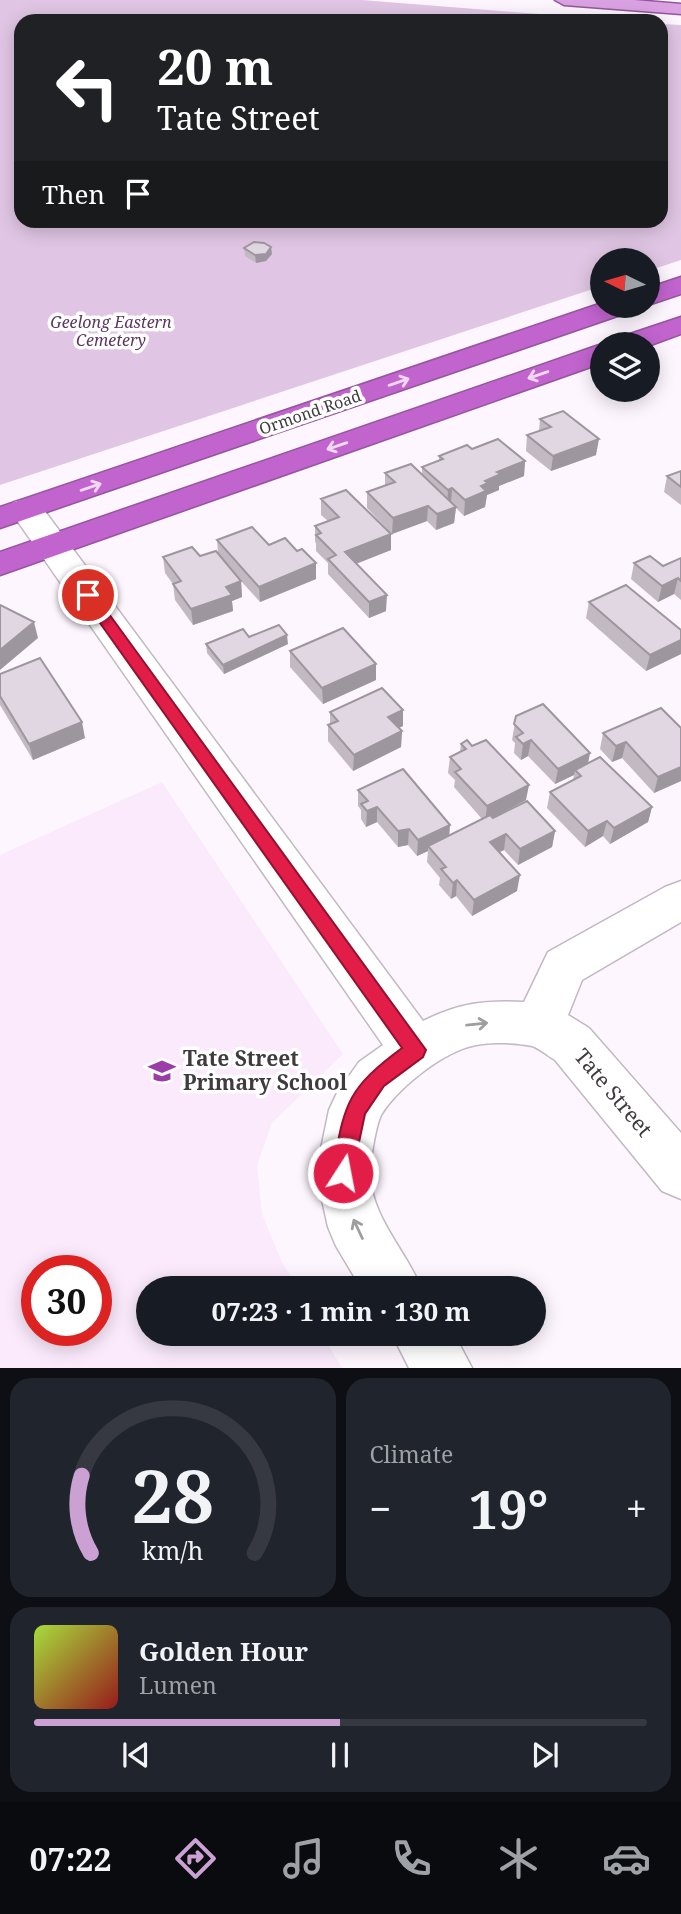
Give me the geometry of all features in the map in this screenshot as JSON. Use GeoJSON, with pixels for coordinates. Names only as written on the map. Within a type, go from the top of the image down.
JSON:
{"type":"FeatureCollection","features":[{"type":"Feature","properties":{"kind":"highway"},"geometry":{"type":"LineString","coordinates":[[660,293],[681,285]]}},
{"type":"Feature","properties":{"kind":"highway","name":"Ormond Road"},"geometry":{"type":"LineString","coordinates":[[13,513],[590,316]]}},
{"type":"Feature","properties":{"kind":"highway"},"geometry":{"type":"LineString","coordinates":[[660,332],[681,325]]}},
{"type":"Feature","properties":{"kind":"highway"},"geometry":{"type":"LineString","coordinates":[[0,564],[590,357]]}},
{"type":"Feature","properties":{"kind":"main road"},"geometry":{"type":"LineString","coordinates":[[564,0],[681,9]]}},
{"type":"Feature","properties":{"kind":"street"},"geometry":{"type":"LineString","coordinates":[[13,513],[52,545],[415,1050]]}},
{"type":"Feature","properties":{"kind":"street"},"geometry":{"type":"LineString","coordinates":[[541,1025],[565,966],[681,900]]}},
{"type":"Feature","properties":{"kind":"street","name":"Tate Street"},"geometry":{"type":"LineString","coordinates":[[386,1276],[355,1227],[343,1173],[355,1110],[377,1079],[415,1050],[461,1026],[494,1022],[541,1025],[572,1044],[681,1173]]}},
{"type":"Feature","properties":{"kind":"street"},"geometry":{"type":"LineString","coordinates":[[428,1346],[442,1368]]}},
{"type":"Feature","properties":{"kind":"shaded area","name":"Tate Street Primary School"},"geometry":{"type":"Polygon","coordinates":[[[162,782],[343,1054],[272,1123],[257,1165],[262,1214],[290,1276],[136,1276],[136,1346],[329,1346],[342,1368],[0,1368],[0,855],[162,782]]]}},
{"type":"Feature","properties":{"kind":"green space","name":"Geelong Eastern Cemetery"},"geometry":{"type":"Polygon","coordinates":[[[0,0],[362,0],[539,14],[14,14],[14,228],[668,228],[668,24],[681,25],[681,260],[660,267],[660,248],[590,248],[590,290],[0,485],[0,0]]]}},
{"type":"Feature","properties":{"kind":"building"},"geometry":{"type":"Polygon","coordinates":[[[254,242],[271,247],[266,254],[255,255],[244,248],[254,242]]]}},
{"type":"Feature","properties":{"kind":"building"},"geometry":{"type":"Polygon","coordinates":[[[563,411],[599,439],[553,456],[527,435],[551,427],[540,419],[563,411]]]}},
{"type":"Feature","properties":{"kind":"building"},"geometry":{"type":"Polygon","coordinates":[[[498,439],[525,461],[497,472],[501,474],[485,481],[488,483],[481,486],[486,491],[465,500],[452,488],[448,490],[422,467],[443,459],[439,456],[467,445],[472,449],[498,439]]]}},
{"type":"Feature","properties":{"kind":"building"},"geometry":{"type":"Polygon","coordinates":[[[411,464],[456,507],[437,514],[428,506],[393,518],[367,492],[395,482],[385,473],[411,464]]]}},
{"type":"Feature","properties":{"kind":"building"},"geometry":{"type":"Polygon","coordinates":[[[681,471],[681,487],[667,476],[681,471]]]}},
{"type":"Feature","properties":{"kind":"building"},"geometry":{"type":"Polygon","coordinates":[[[346,490],[391,534],[345,552],[387,595],[369,602],[328,559],[336,555],[316,535],[321,533],[315,526],[339,517],[321,499],[346,490]]]}},
{"type":"Feature","properties":{"kind":"building"},"geometry":{"type":"Polygon","coordinates":[[[252,527],[269,545],[285,538],[297,551],[302,549],[316,563],[259,587],[217,540],[252,527]]]}},
{"type":"Feature","properties":{"kind":"building"},"geometry":{"type":"Polygon","coordinates":[[[192,547],[200,556],[216,551],[241,581],[226,587],[232,595],[191,609],[173,584],[181,581],[163,557],[192,547]]]}},
{"type":"Feature","properties":{"kind":"building"},"geometry":{"type":"Polygon","coordinates":[[[650,556],[663,566],[681,558],[681,581],[678,578],[662,586],[634,563],[650,556]]]}},
{"type":"Feature","properties":{"kind":"building"},"geometry":{"type":"Polygon","coordinates":[[[626,585],[681,630],[681,640],[650,655],[589,602],[626,585]]]}},
{"type":"Feature","properties":{"kind":"building"},"geometry":{"type":"Polygon","coordinates":[[[0,605],[34,622],[0,650],[0,605]]]}},
{"type":"Feature","properties":{"kind":"building"},"geometry":{"type":"Polygon","coordinates":[[[279,625],[287,635],[223,665],[206,644],[243,629],[249,637],[279,625]]]}},
{"type":"Feature","properties":{"kind":"building"},"geometry":{"type":"Polygon","coordinates":[[[343,628],[376,664],[322,688],[290,651],[343,628]]]}},
{"type":"Feature","properties":{"kind":"building"},"geometry":{"type":"Polygon","coordinates":[[[40,658],[82,722],[29,744],[0,696],[0,674],[40,658]]]}},
{"type":"Feature","properties":{"kind":"building"},"geometry":{"type":"Polygon","coordinates":[[[382,688],[403,710],[388,717],[402,731],[354,755],[328,725],[338,721],[330,712],[382,688]]]}},
{"type":"Feature","properties":{"kind":"building"},"geometry":{"type":"Polygon","coordinates":[[[543,704],[590,753],[558,769],[531,740],[523,744],[516,737],[523,733],[514,724],[516,716],[543,704]]]}},
{"type":"Feature","properties":{"kind":"building"},"geometry":{"type":"Polygon","coordinates":[[[661,708],[681,728],[681,767],[658,777],[626,742],[616,746],[603,733],[661,708]]]}},
{"type":"Feature","properties":{"kind":"building"},"geometry":{"type":"Polygon","coordinates":[[[467,740],[472,746],[486,740],[529,785],[487,806],[455,772],[461,769],[450,757],[466,749],[461,744],[467,740]]]}},
{"type":"Feature","properties":{"kind":"building"},"geometry":{"type":"Polygon","coordinates":[[[600,757],[652,807],[614,828],[607,821],[588,831],[550,792],[581,776],[575,770],[600,757]]]}},
{"type":"Feature","properties":{"kind":"building"},"geometry":{"type":"Polygon","coordinates":[[[403,769],[450,825],[418,840],[409,829],[398,831],[377,807],[367,811],[361,804],[368,801],[358,790],[403,769]]]}},
{"type":"Feature","properties":{"kind":"building"},"geometry":{"type":"Polygon","coordinates":[[[527,801],[555,831],[520,849],[506,834],[490,842],[520,875],[474,900],[457,880],[453,883],[441,869],[446,867],[428,846],[490,815],[493,818],[527,801]]]}},
{"type":"Feature","properties":{"kind":"place","name":"Tate Street Primary School"},"geometry":{"type":"Point","coordinates":[162,1071]}},
{"type":"Feature","properties":{"kind":"route"},"geometry":{"type":"LineString","coordinates":[[88,595],[415,1050],[377,1079],[355,1110],[343,1173]]}}]}
